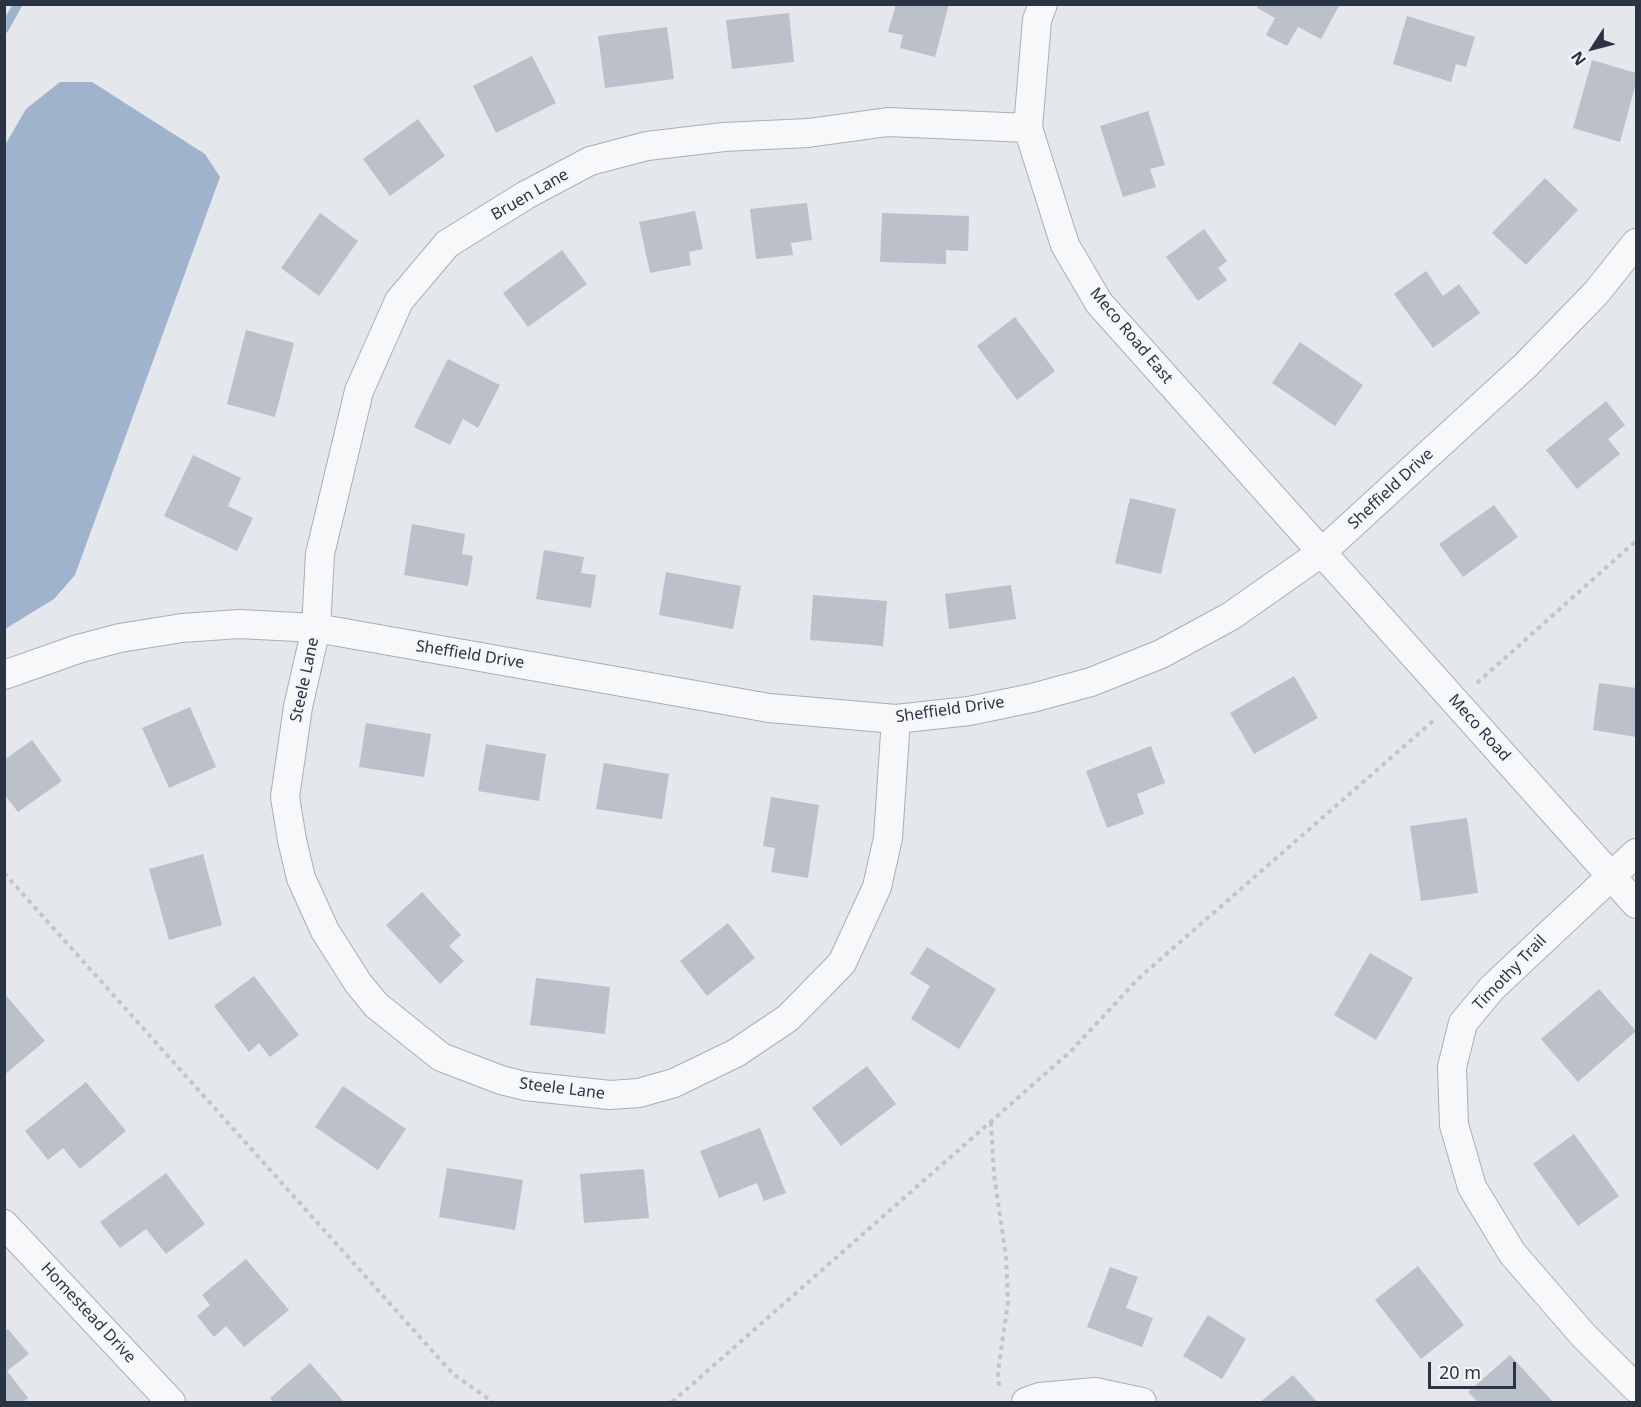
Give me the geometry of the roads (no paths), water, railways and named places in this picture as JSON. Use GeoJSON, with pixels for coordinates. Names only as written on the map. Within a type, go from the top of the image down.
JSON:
{"type":"FeatureCollection","features":[{"type":"Feature","properties":{"kind":"street","name":"Meco Road East"},"geometry":{"type":"LineString","coordinates":[[1043,4],[1037,20],[1028,128],[1065,245],[1099,303],[1322,552]]}},
{"type":"Feature","properties":{"kind":"street","name":"Bruen Lane"},"geometry":{"type":"LineString","coordinates":[[316,628],[320,554],[359,391],[399,301],[447,244],[526,195],[590,161],[647,146],[724,137],[808,133],[888,122],[1028,128]]}},
{"type":"Feature","properties":{"kind":"street","name":"Sheffield Drive"},"geometry":{"type":"LineString","coordinates":[[4,675],[78,649],[120,638],[182,628],[238,624],[316,628],[769,708],[896,719],[980,709],[1032,698],[1101,678],[1161,654],[1231,616],[1322,552],[1525,366],[1596,293],[1636,243]]}},
{"type":"Feature","properties":{"kind":"street","name":"Meco Road"},"geometry":{"type":"LineString","coordinates":[[1322,552],[1636,904]]}},
{"type":"Feature","properties":{"kind":"street","name":"Steele Lane"},"geometry":{"type":"LineString","coordinates":[[316,628],[298,707],[285,797],[301,878],[325,931],[358,983],[376,1005],[441,1057],[501,1080],[525,1086],[610,1095],[639,1093],[674,1083],[736,1053],[788,1018],[842,963],[877,887],[888,838],[896,719]]}},
{"type":"Feature","properties":{"kind":"street","name":"Timothy Trail"},"geometry":{"type":"LineString","coordinates":[[1636,853],[1492,988],[1463,1023],[1452,1067],[1454,1125],[1472,1187],[1512,1253],[1583,1335],[1636,1388]]}},
{"type":"Feature","properties":{"kind":"street","name":"Homestead Drive"},"geometry":{"type":"LineString","coordinates":[[4,1224],[171,1402]]}},
{"type":"Feature","properties":{"kind":"street"},"geometry":{"type":"LineString","coordinates":[[1026,1402],[1040,1397],[1095,1392],[1142,1402]]}},
{"type":"Feature","properties":{"kind":"water"},"geometry":{"type":"Polygon","coordinates":[[[60,82],[92,82],[205,154],[220,177],[75,575],[54,599],[5,629],[5,145],[26,109],[60,82]]]}},
{"type":"Feature","properties":{"kind":"waterway"},"geometry":{"type":"LineString","coordinates":[[4,29],[18,4]]}}]}
